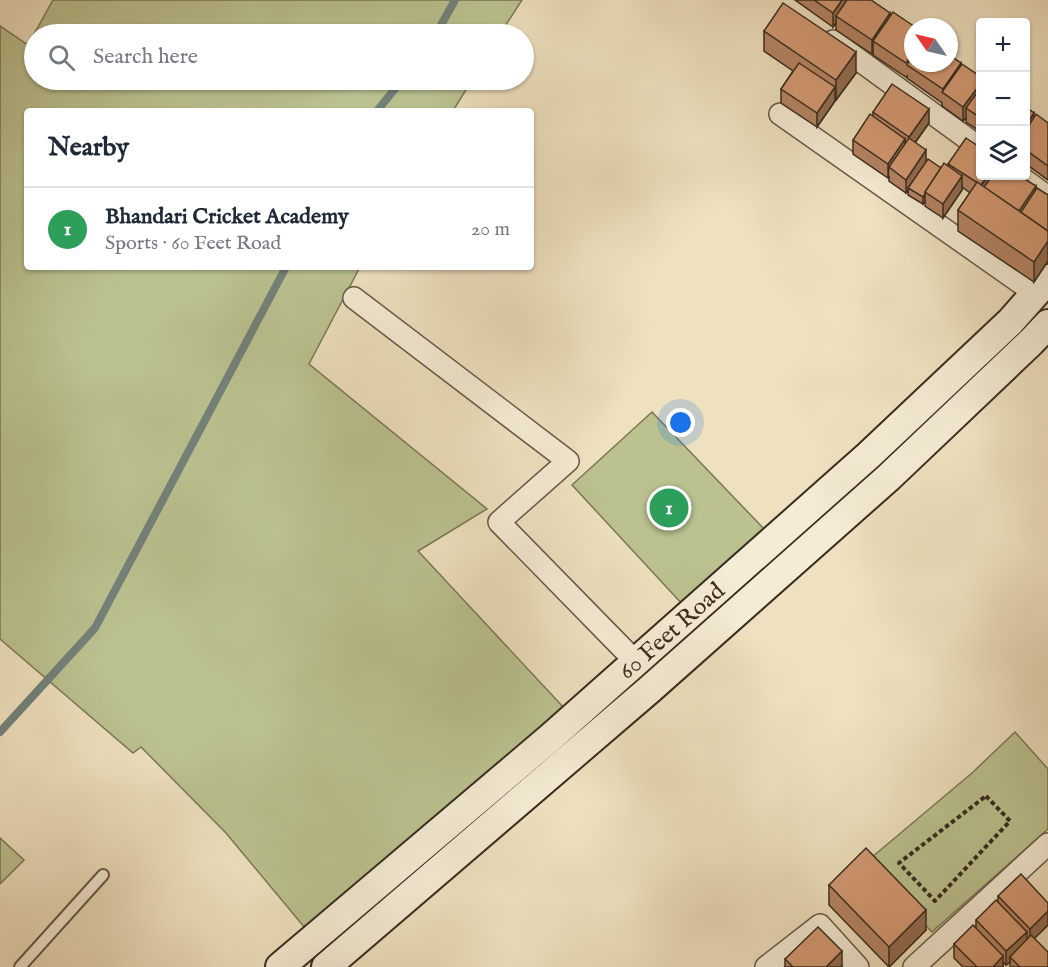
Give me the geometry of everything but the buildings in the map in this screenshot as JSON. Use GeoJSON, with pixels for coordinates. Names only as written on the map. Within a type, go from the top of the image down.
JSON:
{"type":"FeatureCollection","features":[{"type":"Feature","properties":{"kind":"street"},"geometry":{"type":"LineString","coordinates":[[819,32],[976,144]]}},
{"type":"Feature","properties":{"kind":"street"},"geometry":{"type":"LineString","coordinates":[[780,114],[1041,286]]}},
{"type":"Feature","properties":{"kind":"street"},"geometry":{"type":"LineString","coordinates":[[1025,180],[1048,197]]}},
{"type":"Feature","properties":{"kind":"street","name":"60 Feet Road"},"geometry":{"type":"LineString","coordinates":[[280,967],[550,738],[869,455],[1010,321],[1041,286]]}},
{"type":"Feature","properties":{"kind":"street"},"geometry":{"type":"LineString","coordinates":[[354,298],[568,461],[500,522],[636,662]]}},
{"type":"Feature","properties":{"kind":"street","name":"60 Feet Road"},"geometry":{"type":"LineString","coordinates":[[326,967],[578,752],[880,484],[1048,324]]}},
{"type":"Feature","properties":{"kind":"street"},"geometry":{"type":"LineString","coordinates":[[914,967],[1048,844]]}},
{"type":"Feature","properties":{"kind":"street"},"geometry":{"type":"LineString","coordinates":[[766,967],[820,925],[858,967]]}},
{"type":"Feature","properties":{"kind":"lane"},"geometry":{"type":"LineString","coordinates":[[20,967],[103,875]]}},
{"type":"Feature","properties":{"kind":"path"},"geometry":{"type":"LineString","coordinates":[[986,796],[1010,821],[934,901],[899,862],[986,796]]}},
{"type":"Feature","properties":{"kind":"green space"},"geometry":{"type":"Polygon","coordinates":[[[53,0],[522,0],[506,24],[40,24],[53,0]]]}},
{"type":"Feature","properties":{"kind":"green space"},"geometry":{"type":"Polygon","coordinates":[[[0,26],[24,42],[24,90],[466,90],[455,108],[24,108],[24,270],[358,270],[309,364],[487,509],[418,551],[565,709],[305,928],[226,833],[141,747],[133,753],[0,639],[0,26]]]}},
{"type":"Feature","properties":{"kind":"green space"},"geometry":{"type":"Polygon","coordinates":[[[652,412],[766,531],[683,605],[572,485],[652,412]]]}},
{"type":"Feature","properties":{"kind":"green space"},"geometry":{"type":"Polygon","coordinates":[[[1015,732],[1048,769],[1048,829],[932,932],[865,863],[972,773],[1015,732]]]}},
{"type":"Feature","properties":{"kind":"green space"},"geometry":{"type":"Polygon","coordinates":[[[0,838],[24,860],[0,884],[0,838]]]}},
{"type":"Feature","properties":{"kind":"waterway"},"geometry":{"type":"LineString","coordinates":[[442,24],[455,0]]}},
{"type":"Feature","properties":{"kind":"waterway"},"geometry":{"type":"LineString","coordinates":[[379,108],[394,90]]}},
{"type":"Feature","properties":{"kind":"waterway"},"geometry":{"type":"LineString","coordinates":[[0,732],[95,628],[284,270]]}},
{"type":"Feature","properties":{"kind":"place","name":"Bhandari Cricket Academy"},"geometry":{"type":"Point","coordinates":[669,508]}}]}
